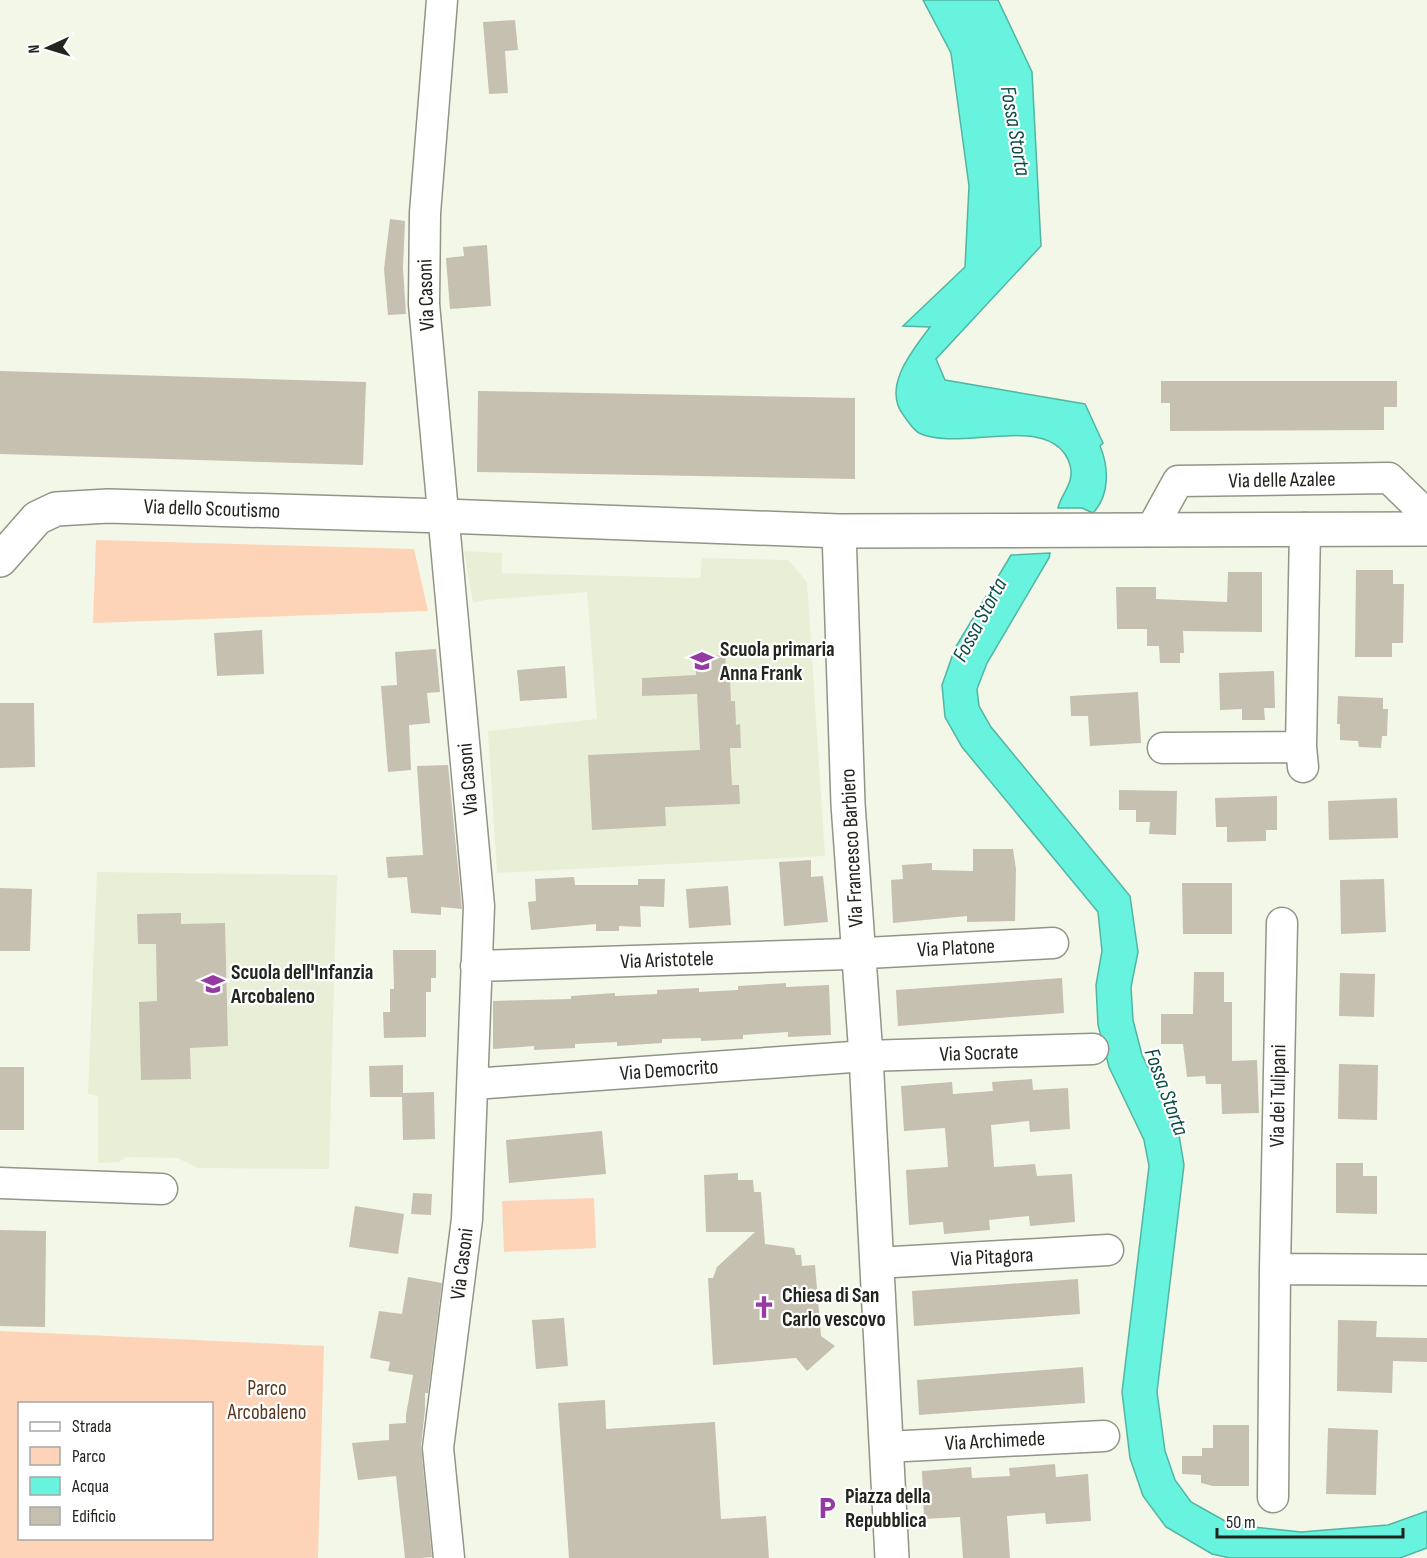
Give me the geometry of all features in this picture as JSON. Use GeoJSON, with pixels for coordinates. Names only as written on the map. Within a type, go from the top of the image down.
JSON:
{"type":"FeatureCollection","features":[{"type":"Feature","properties":{"kind":"street","name":"Via Casoni"},"geometry":{"type":"LineString","coordinates":[[442,0],[424,213],[424,304],[479,906],[467,1219],[438,1448],[449,1558]]}},
{"type":"Feature","properties":{"kind":"street","name":"Via delle Azalee"},"geometry":{"type":"LineString","coordinates":[[1151,530],[1178,481],[1389,478],[1427,515]]}},
{"type":"Feature","properties":{"kind":"street","name":"Via dello Scoutismo"},"geometry":{"type":"LineString","coordinates":[[0,560],[37,518],[56,509],[108,506],[444,516]]}},
{"type":"Feature","properties":{"kind":"street"},"geometry":{"type":"LineString","coordinates":[[444,516],[839,531],[1427,529]]}},
{"type":"Feature","properties":{"kind":"street"},"geometry":{"type":"LineString","coordinates":[[1162,748],[1302,757],[1305,528]]}},
{"type":"Feature","properties":{"kind":"street","name":"Via Francesco Barbiero"},"geometry":{"type":"LineString","coordinates":[[839,531],[848,804],[866,1056],[892,1558]]}},
{"type":"Feature","properties":{"kind":"street","name":"Via dei Tulipani"},"geometry":{"type":"LineString","coordinates":[[1274,1497],[1275,1269],[1282,923]]}},
{"type":"Feature","properties":{"kind":"street","name":"Via Platone"},"geometry":{"type":"LineString","coordinates":[[858,953],[1053,943]]}},
{"type":"Feature","properties":{"kind":"street","name":"Via Aristotele"},"geometry":{"type":"LineString","coordinates":[[476,966],[858,953]]}},
{"type":"Feature","properties":{"kind":"street","name":"Via Socrate"},"geometry":{"type":"LineString","coordinates":[[866,1056],[1093,1049]]}},
{"type":"Feature","properties":{"kind":"street","name":"Via Democrito"},"geometry":{"type":"LineString","coordinates":[[472,1084],[866,1056]]}},
{"type":"Feature","properties":{"kind":"street"},"geometry":{"type":"LineString","coordinates":[[0,1184],[162,1189]]}},
{"type":"Feature","properties":{"kind":"street","name":"Via Pitagora"},"geometry":{"type":"LineString","coordinates":[[876,1263],[1108,1250]]}},
{"type":"Feature","properties":{"kind":"street"},"geometry":{"type":"LineString","coordinates":[[1275,1269],[1427,1270]]}},
{"type":"Feature","properties":{"kind":"street","name":"Via Archimede"},"geometry":{"type":"LineString","coordinates":[[886,1446],[1104,1436]]}},
{"type":"Feature","properties":{"kind":"shaded area","name":"Scuola primaria Anna Frank"},"geometry":{"type":"Polygon","coordinates":[[[464,551],[502,553],[502,573],[700,578],[702,558],[788,560],[807,582],[825,856],[497,873],[488,731],[597,719],[587,592],[485,600],[473,603],[464,551]]]}},
{"type":"Feature","properties":{"kind":"shaded area","name":"Scuola dell'Infanzia Arcobaleno"},"geometry":{"type":"Polygon","coordinates":[[[97,872],[337,875],[329,1169],[197,1168],[177,1158],[126,1157],[119,1162],[98,1163],[98,1096],[88,1094],[97,872]]]}},
{"type":"Feature","properties":{"kind":"green space"},"geometry":{"type":"Polygon","coordinates":[[[96,540],[414,549],[428,611],[93,623],[96,540]]]}},
{"type":"Feature","properties":{"kind":"green space"},"geometry":{"type":"Polygon","coordinates":[[[594,1198],[596,1248],[504,1252],[502,1201],[594,1198]]]}},
{"type":"Feature","properties":{"kind":"green space","name":"Parco Arcobaleno"},"geometry":{"type":"Polygon","coordinates":[[[0,1331],[324,1346],[318,1558],[0,1558],[0,1331]]]}},
{"type":"Feature","properties":{"kind":"water","name":"Fossa Storta"},"geometry":{"type":"Polygon","coordinates":[[[923,0],[998,0],[1032,72],[1041,246],[936,359],[945,380],[1085,404],[1103,443],[1100,446],[1106,472],[1103,498],[1093,513],[1082,508],[1058,508],[1071,478],[1070,465],[1061,449],[1045,440],[1026,436],[936,438],[917,432],[898,405],[896,393],[902,369],[930,327],[903,326],[965,267],[969,186],[951,53],[923,0]]]}},
{"type":"Feature","properties":{"kind":"water","name":"Fossa Storta"},"geometry":{"type":"Polygon","coordinates":[[[1050,553],[987,663],[977,689],[979,706],[991,727],[1130,896],[1138,952],[1131,987],[1133,1020],[1142,1055],[1178,1129],[1184,1165],[1157,1392],[1165,1451],[1175,1480],[1191,1502],[1225,1521],[1254,1527],[1301,1532],[1388,1525],[1427,1511],[1427,1548],[1400,1558],[1230,1558],[1212,1554],[1166,1527],[1143,1496],[1130,1458],[1122,1392],[1149,1166],[1144,1140],[1109,1067],[1098,1025],[1096,985],[1102,951],[1098,912],[962,747],[945,717],[942,685],[955,648],[1011,555],[1050,553]]]}},
{"type":"Feature","properties":{"kind":"building"},"geometry":{"type":"Polygon","coordinates":[[[515,20],[518,50],[505,51],[508,93],[489,94],[483,22],[515,20]]]}},
{"type":"Feature","properties":{"kind":"building"},"geometry":{"type":"Polygon","coordinates":[[[390,219],[405,221],[403,268],[406,314],[388,315],[384,269],[390,219]]]}},
{"type":"Feature","properties":{"kind":"building"},"geometry":{"type":"Polygon","coordinates":[[[487,245],[491,306],[450,309],[446,258],[464,256],[463,247],[487,245]]]}},
{"type":"Feature","properties":{"kind":"building"},"geometry":{"type":"Polygon","coordinates":[[[0,371],[366,382],[363,465],[0,454],[0,371]]]}},
{"type":"Feature","properties":{"kind":"building"},"geometry":{"type":"Polygon","coordinates":[[[1161,381],[1397,381],[1397,407],[1384,407],[1384,430],[1170,431],[1170,403],[1161,403],[1161,381]]]}},
{"type":"Feature","properties":{"kind":"building"},"geometry":{"type":"Polygon","coordinates":[[[478,391],[855,398],[855,479],[477,472],[478,391]]]}},
{"type":"Feature","properties":{"kind":"building"},"geometry":{"type":"Polygon","coordinates":[[[1356,570],[1393,570],[1393,584],[1404,584],[1403,643],[1392,643],[1392,657],[1355,657],[1356,570]]]}},
{"type":"Feature","properties":{"kind":"building"},"geometry":{"type":"Polygon","coordinates":[[[1228,572],[1262,572],[1262,632],[1183,631],[1184,653],[1180,653],[1180,663],[1160,663],[1159,646],[1147,646],[1147,629],[1117,629],[1116,587],[1156,587],[1156,599],[1227,602],[1228,572]]]}},
{"type":"Feature","properties":{"kind":"building"},"geometry":{"type":"Polygon","coordinates":[[[262,630],[264,674],[217,676],[214,633],[262,630]]]}},
{"type":"Feature","properties":{"kind":"building"},"geometry":{"type":"Polygon","coordinates":[[[436,649],[440,692],[427,693],[430,723],[409,725],[411,770],[388,772],[381,686],[397,685],[395,652],[436,649]]]}},
{"type":"Feature","properties":{"kind":"building"},"geometry":{"type":"Polygon","coordinates":[[[725,655],[727,678],[730,678],[731,701],[735,701],[736,725],[740,724],[741,748],[730,748],[732,785],[739,785],[740,804],[665,807],[666,826],[592,830],[588,755],[700,750],[697,694],[642,696],[642,678],[696,675],[695,657],[725,655]]]}},
{"type":"Feature","properties":{"kind":"building"},"geometry":{"type":"Polygon","coordinates":[[[565,666],[567,698],[520,701],[517,670],[565,666]]]}},
{"type":"Feature","properties":{"kind":"building"},"geometry":{"type":"Polygon","coordinates":[[[1274,671],[1275,708],[1264,708],[1265,720],[1242,720],[1242,709],[1220,710],[1219,673],[1274,671]]]}},
{"type":"Feature","properties":{"kind":"building"},"geometry":{"type":"Polygon","coordinates":[[[1138,692],[1141,743],[1090,746],[1088,716],[1071,716],[1070,696],[1138,692]]]}},
{"type":"Feature","properties":{"kind":"building"},"geometry":{"type":"Polygon","coordinates":[[[1338,696],[1383,698],[1383,709],[1388,709],[1387,736],[1382,736],[1381,748],[1359,747],[1358,741],[1340,740],[1340,724],[1337,724],[1338,696]]]}},
{"type":"Feature","properties":{"kind":"building"},"geometry":{"type":"Polygon","coordinates":[[[0,703],[34,703],[35,767],[0,768],[0,703]]]}},
{"type":"Feature","properties":{"kind":"building"},"geometry":{"type":"Polygon","coordinates":[[[448,765],[462,909],[441,907],[441,915],[411,913],[407,877],[388,878],[386,857],[423,855],[417,766],[448,765]]]}},
{"type":"Feature","properties":{"kind":"building"},"geometry":{"type":"Polygon","coordinates":[[[1119,790],[1177,791],[1176,835],[1149,834],[1150,822],[1136,822],[1136,810],[1119,810],[1119,790]]]}},
{"type":"Feature","properties":{"kind":"building"},"geometry":{"type":"Polygon","coordinates":[[[1277,796],[1277,830],[1266,830],[1266,841],[1227,842],[1227,827],[1216,827],[1215,798],[1277,796]]]}},
{"type":"Feature","properties":{"kind":"building"},"geometry":{"type":"Polygon","coordinates":[[[1397,798],[1398,838],[1329,840],[1328,801],[1397,798]]]}},
{"type":"Feature","properties":{"kind":"building"},"geometry":{"type":"Polygon","coordinates":[[[973,849],[1013,849],[1016,869],[1015,921],[967,922],[967,916],[893,923],[891,880],[903,879],[902,865],[932,863],[932,870],[973,871],[973,849]]]}},
{"type":"Feature","properties":{"kind":"building"},"geometry":{"type":"Polygon","coordinates":[[[811,860],[811,877],[823,876],[828,922],[784,926],[779,862],[811,860]]]}},
{"type":"Feature","properties":{"kind":"building"},"geometry":{"type":"Polygon","coordinates":[[[574,877],[575,885],[638,885],[638,879],[665,879],[664,907],[640,906],[641,927],[619,926],[619,931],[596,931],[596,924],[531,930],[528,902],[536,901],[535,879],[574,877]]]}},
{"type":"Feature","properties":{"kind":"building"},"geometry":{"type":"Polygon","coordinates":[[[1384,879],[1386,932],[1341,934],[1340,880],[1384,879]]]}},
{"type":"Feature","properties":{"kind":"building"},"geometry":{"type":"Polygon","coordinates":[[[1182,883],[1232,883],[1232,934],[1183,934],[1182,883]]]}},
{"type":"Feature","properties":{"kind":"building"},"geometry":{"type":"Polygon","coordinates":[[[728,886],[731,925],[689,928],[686,889],[728,886]]]}},
{"type":"Feature","properties":{"kind":"building"},"geometry":{"type":"Polygon","coordinates":[[[0,888],[32,889],[30,951],[0,951],[0,888]]]}},
{"type":"Feature","properties":{"kind":"building"},"geometry":{"type":"Polygon","coordinates":[[[181,913],[181,924],[225,923],[228,1046],[190,1048],[191,1079],[141,1080],[139,1002],[157,1001],[156,944],[138,944],[137,914],[181,913]]]}},
{"type":"Feature","properties":{"kind":"building"},"geometry":{"type":"Polygon","coordinates":[[[393,950],[436,950],[436,978],[431,978],[431,992],[426,992],[426,1037],[384,1038],[383,1012],[390,1012],[390,989],[394,989],[393,950]]]}},
{"type":"Feature","properties":{"kind":"building"},"geometry":{"type":"Polygon","coordinates":[[[1194,972],[1224,972],[1224,1002],[1232,1002],[1232,1061],[1257,1060],[1259,1113],[1222,1114],[1221,1084],[1206,1084],[1205,1076],[1187,1077],[1183,1044],[1161,1044],[1161,1014],[1193,1014],[1194,972]]]}},
{"type":"Feature","properties":{"kind":"building"},"geometry":{"type":"Polygon","coordinates":[[[1340,973],[1375,974],[1374,1017],[1339,1016],[1340,973]]]}},
{"type":"Feature","properties":{"kind":"building"},"geometry":{"type":"Polygon","coordinates":[[[1062,978],[1064,1013],[898,1026],[896,990],[1062,978]]]}},
{"type":"Feature","properties":{"kind":"building"},"geometry":{"type":"Polygon","coordinates":[[[786,983],[786,987],[829,985],[831,1035],[788,1037],[788,1032],[743,1035],[743,1039],[701,1041],[701,1038],[662,1039],[662,1043],[617,1046],[617,1042],[575,1044],[575,1048],[534,1050],[534,1046],[493,1049],[493,1001],[571,999],[571,996],[615,993],[615,996],[657,994],[657,990],[699,988],[699,992],[738,990],[738,986],[786,983]]]}},
{"type":"Feature","properties":{"kind":"building"},"geometry":{"type":"Polygon","coordinates":[[[1339,1064],[1378,1065],[1377,1120],[1338,1119],[1339,1064]]]}},
{"type":"Feature","properties":{"kind":"building"},"geometry":{"type":"Polygon","coordinates":[[[403,1065],[403,1093],[434,1092],[435,1139],[403,1140],[402,1097],[370,1097],[369,1066],[403,1065]]]}},
{"type":"Feature","properties":{"kind":"building"},"geometry":{"type":"Polygon","coordinates":[[[0,1067],[24,1067],[24,1130],[0,1130],[0,1067]]]}},
{"type":"Feature","properties":{"kind":"building"},"geometry":{"type":"Polygon","coordinates":[[[1032,1079],[1033,1090],[1068,1088],[1070,1129],[1030,1132],[1029,1121],[991,1125],[994,1167],[1035,1164],[1037,1176],[1072,1174],[1075,1222],[1030,1226],[1029,1216],[989,1220],[990,1230],[944,1234],[943,1222],[909,1225],[906,1170],[948,1167],[945,1128],[904,1131],[901,1086],[952,1082],[953,1094],[993,1091],[992,1082],[1032,1079]]]}},
{"type":"Feature","properties":{"kind":"building"},"geometry":{"type":"Polygon","coordinates":[[[602,1131],[606,1174],[509,1183],[506,1140],[602,1131]]]}},
{"type":"Feature","properties":{"kind":"building"},"geometry":{"type":"Polygon","coordinates":[[[1336,1163],[1363,1163],[1363,1176],[1377,1176],[1377,1214],[1336,1213],[1336,1163]]]}},
{"type":"Feature","properties":{"kind":"building","name":"Chiesa di San Carlo vescovo"},"geometry":{"type":"Polygon","coordinates":[[[738,1173],[738,1180],[753,1180],[754,1192],[761,1192],[765,1244],[794,1248],[796,1255],[801,1255],[802,1266],[815,1265],[821,1336],[835,1346],[807,1371],[796,1358],[713,1365],[708,1278],[713,1278],[717,1267],[755,1232],[706,1232],[704,1175],[738,1173]]]}},
{"type":"Feature","properties":{"kind":"building"},"geometry":{"type":"Polygon","coordinates":[[[413,1193],[432,1194],[431,1215],[411,1214],[413,1193]]]}},
{"type":"Feature","properties":{"kind":"building"},"geometry":{"type":"Polygon","coordinates":[[[355,1206],[404,1214],[398,1254],[349,1247],[355,1206]]]}},
{"type":"Feature","properties":{"kind":"building"},"geometry":{"type":"Polygon","coordinates":[[[0,1230],[46,1231],[45,1327],[0,1326],[0,1230]]]}},
{"type":"Feature","properties":{"kind":"building"},"geometry":{"type":"Polygon","coordinates":[[[408,1277],[442,1283],[428,1393],[425,1393],[421,1446],[432,1557],[421,1558],[405,1558],[396,1476],[358,1480],[352,1443],[389,1440],[389,1424],[406,1423],[413,1375],[388,1371],[390,1362],[370,1358],[379,1311],[402,1314],[408,1277]]]}},
{"type":"Feature","properties":{"kind":"building"},"geometry":{"type":"Polygon","coordinates":[[[1078,1279],[1080,1314],[914,1326],[912,1291],[1078,1279]]]}},
{"type":"Feature","properties":{"kind":"building"},"geometry":{"type":"Polygon","coordinates":[[[564,1318],[568,1366],[536,1369],[532,1320],[564,1318]]]}},
{"type":"Feature","properties":{"kind":"building"},"geometry":{"type":"Polygon","coordinates":[[[1338,1320],[1377,1321],[1376,1337],[1427,1338],[1427,1362],[1393,1361],[1392,1393],[1337,1391],[1338,1320]]]}},
{"type":"Feature","properties":{"kind":"building"},"geometry":{"type":"Polygon","coordinates":[[[1083,1367],[1085,1403],[919,1415],[917,1380],[1083,1367]]]}},
{"type":"Feature","properties":{"kind":"building"},"geometry":{"type":"Polygon","coordinates":[[[605,1400],[606,1429],[715,1422],[721,1519],[766,1516],[769,1558],[569,1558],[558,1403],[605,1400]]]}},
{"type":"Feature","properties":{"kind":"building"},"geometry":{"type":"Polygon","coordinates":[[[1213,1425],[1249,1425],[1249,1486],[1213,1486],[1201,1483],[1201,1475],[1182,1474],[1182,1456],[1202,1456],[1202,1448],[1213,1448],[1213,1425]]]}},
{"type":"Feature","properties":{"kind":"building"},"geometry":{"type":"Polygon","coordinates":[[[1328,1428],[1378,1430],[1376,1495],[1326,1494],[1328,1428]]]}},
{"type":"Feature","properties":{"kind":"building"},"geometry":{"type":"Polygon","coordinates":[[[1055,1464],[1056,1477],[1088,1474],[1091,1521],[1046,1524],[1045,1513],[1007,1516],[1010,1558],[963,1558],[960,1517],[924,1519],[922,1471],[971,1467],[972,1478],[1010,1476],[1009,1468],[1055,1464]]]}},
{"type":"Feature","properties":{"kind":"place","name":"Scuola primaria Anna Frank"},"geometry":{"type":"Point","coordinates":[702,661]}},
{"type":"Feature","properties":{"kind":"place","name":"Scuola dell'Infanzia Arcobaleno"},"geometry":{"type":"Point","coordinates":[213,984]}},
{"type":"Feature","properties":{"kind":"place","name":"Chiesa di San Carlo vescovo"},"geometry":{"type":"Point","coordinates":[764,1307]}},
{"type":"Feature","properties":{"kind":"place","name":"Piazza della Repubblica"},"geometry":{"type":"Point","coordinates":[827,1508]}}]}
